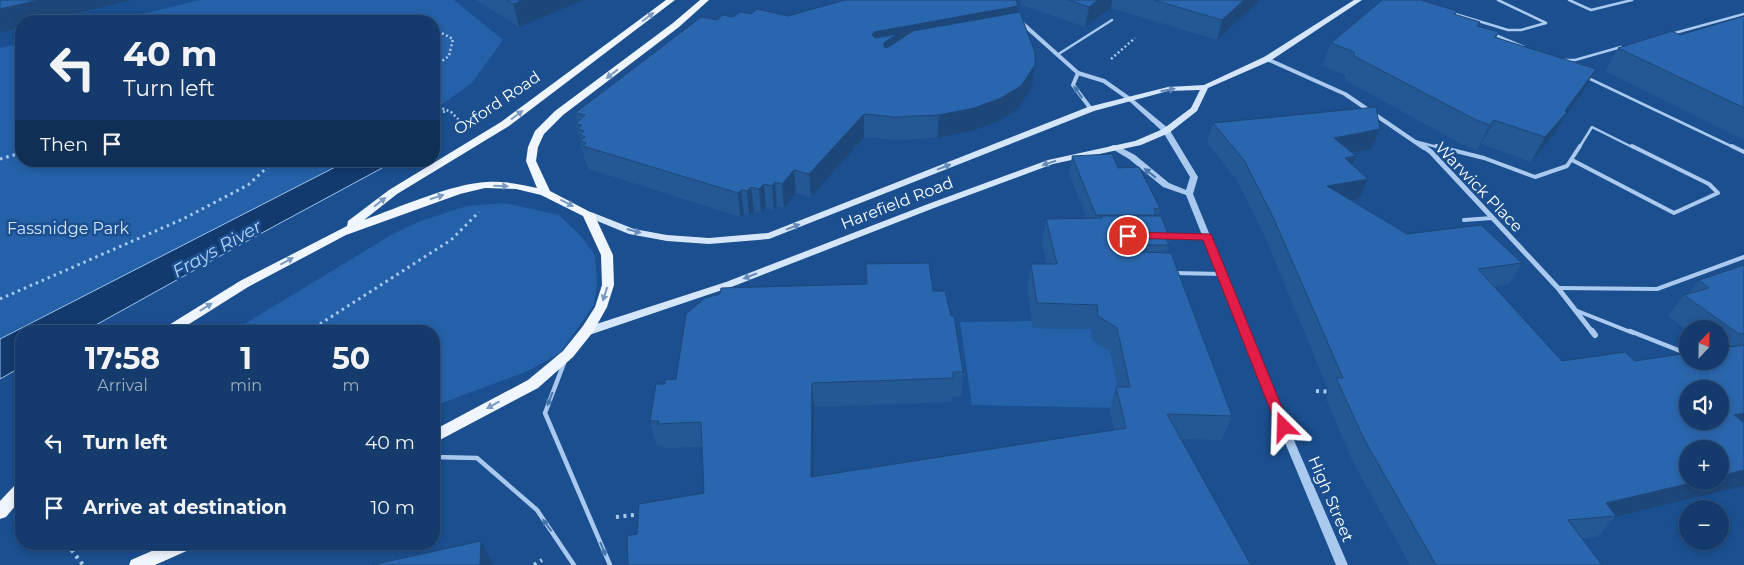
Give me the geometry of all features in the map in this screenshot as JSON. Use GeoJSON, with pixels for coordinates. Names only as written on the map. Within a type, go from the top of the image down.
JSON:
{"type":"FeatureCollection","features":[{"type":"Feature","properties":{"kind":"main road","name":"Oxford Road"},"geometry":{"type":"LineString","coordinates":[[440,163],[505,124],[671,0]]}},
{"type":"Feature","properties":{"kind":"main road"},"geometry":{"type":"LineString","coordinates":[[545,193],[531,161],[533,147],[539,133],[559,114],[705,0]]}},
{"type":"Feature","properties":{"kind":"main road","name":"Harefield Road"},"geometry":{"type":"LineString","coordinates":[[588,214],[632,232],[667,238],[709,241],[769,236],[1092,109],[1168,89],[1205,87],[1267,59],[1359,0]]}},
{"type":"Feature","properties":{"kind":"main road","name":"Harefield Road"},"geometry":{"type":"LineString","coordinates":[[585,332],[730,284],[931,206],[1051,162],[1138,143],[1166,131],[1194,109],[1205,87]]}},
{"type":"Feature","properties":{"kind":"main road","name":"Oxford Road"},"geometry":{"type":"LineString","coordinates":[[342,232],[393,192],[434,167]]}},
{"type":"Feature","properties":{"kind":"main road"},"geometry":{"type":"LineString","coordinates":[[179,325],[244,284],[342,232],[457,191],[485,185],[516,186],[545,193],[588,214],[607,255],[608,285],[601,307],[585,332],[568,354],[533,384],[440,434]]}},
{"type":"Feature","properties":{"kind":"main road"},"geometry":{"type":"LineString","coordinates":[[0,512],[15,496]]}},
{"type":"Feature","properties":{"kind":"main road"},"geometry":{"type":"LineString","coordinates":[[137,565],[171,550]]}},
{"type":"Feature","properties":{"kind":"street"},"geometry":{"type":"LineString","coordinates":[[1014,17],[1078,73],[1104,81],[1132,100]]}},
{"type":"Feature","properties":{"kind":"street","name":"Warwick Place"},"geometry":{"type":"LineString","coordinates":[[1267,59],[1345,94],[1431,152],[1558,288],[1595,335]]}},
{"type":"Feature","properties":{"kind":"street"},"geometry":{"type":"LineString","coordinates":[[1078,73],[1073,86],[1092,109]]}},
{"type":"Feature","properties":{"kind":"street","name":"High Street"},"geometry":{"type":"LineString","coordinates":[[1132,100],[1166,131],[1194,177],[1189,194],[1342,565]]}},
{"type":"Feature","properties":{"kind":"street"},"geometry":{"type":"LineString","coordinates":[[1113,147],[1132,157],[1166,185],[1189,194]]}},
{"type":"Feature","properties":{"kind":"lane"},"geometry":{"type":"LineString","coordinates":[[1443,11],[1508,30],[1521,30],[1546,23],[1498,0]]}},
{"type":"Feature","properties":{"kind":"lane"},"geometry":{"type":"LineString","coordinates":[[1569,0],[1591,10],[1632,0]]}},
{"type":"Feature","properties":{"kind":"lane"},"geometry":{"type":"LineString","coordinates":[[1669,34],[1744,14]]}},
{"type":"Feature","properties":{"kind":"lane"},"geometry":{"type":"LineString","coordinates":[[1057,55],[1112,20]]}},
{"type":"Feature","properties":{"kind":"lane"},"geometry":{"type":"LineString","coordinates":[[1018,30],[1027,28]]}},
{"type":"Feature","properties":{"kind":"lane"},"geometry":{"type":"LineString","coordinates":[[1485,31],[1526,48]]}},
{"type":"Feature","properties":{"kind":"lane"},"geometry":{"type":"LineString","coordinates":[[1560,59],[1575,60],[1622,47]]}},
{"type":"Feature","properties":{"kind":"lane"},"geometry":{"type":"LineString","coordinates":[[1578,74],[1744,152]]}},
{"type":"Feature","properties":{"kind":"lane"},"geometry":{"type":"LineString","coordinates":[[1414,141],[1484,158],[1535,177],[1567,166],[1592,128],[1709,184],[1718,193],[1674,213],[1572,160]]}},
{"type":"Feature","properties":{"kind":"lane"},"geometry":{"type":"LineString","coordinates":[[1464,220],[1492,218]]}},
{"type":"Feature","properties":{"kind":"lane"},"geometry":{"type":"LineString","coordinates":[[1157,236],[1207,236]]}},
{"type":"Feature","properties":{"kind":"lane"},"geometry":{"type":"LineString","coordinates":[[1558,288],[1657,289],[1744,257]]}},
{"type":"Feature","properties":{"kind":"lane"},"geometry":{"type":"LineString","coordinates":[[1164,273],[1222,274]]}},
{"type":"Feature","properties":{"kind":"lane"},"geometry":{"type":"LineString","coordinates":[[1575,310],[1679,350]]}},
{"type":"Feature","properties":{"kind":"lane"},"geometry":{"type":"LineString","coordinates":[[568,354],[545,413],[610,565]]}},
{"type":"Feature","properties":{"kind":"lane"},"geometry":{"type":"LineString","coordinates":[[440,457],[477,458],[537,510],[574,565]]}},
{"type":"Feature","properties":{"kind":"path"},"geometry":{"type":"LineString","coordinates":[[440,32],[453,39],[449,56],[440,63]]}},
{"type":"Feature","properties":{"kind":"path"},"geometry":{"type":"LineString","coordinates":[[1109,61],[1135,38]]}},
{"type":"Feature","properties":{"kind":"path"},"geometry":{"type":"LineString","coordinates":[[440,108],[450,112],[462,123]]}},
{"type":"Feature","properties":{"kind":"path"},"geometry":{"type":"LineString","coordinates":[[440,111],[450,112]]}},
{"type":"Feature","properties":{"kind":"path"},"geometry":{"type":"LineString","coordinates":[[0,159],[15,155]]}},
{"type":"Feature","properties":{"kind":"path"},"geometry":{"type":"LineString","coordinates":[[0,299],[183,219],[248,184],[267,167]]}},
{"type":"Feature","properties":{"kind":"path"},"geometry":{"type":"LineString","coordinates":[[318,325],[451,240],[478,214],[479,208]]}},
{"type":"Feature","properties":{"kind":"path"},"geometry":{"type":"LineString","coordinates":[[1316,391],[1334,392]]}},
{"type":"Feature","properties":{"kind":"path"},"geometry":{"type":"LineString","coordinates":[[72,550],[83,565]]}},
{"type":"Feature","properties":{"kind":"green space"},"geometry":{"type":"Polygon","coordinates":[[[200,0],[454,0],[503,40],[472,83],[440,106],[440,15],[138,15],[200,0]]]}},
{"type":"Feature","properties":{"kind":"green space","name":"Fassnidge Park"},"geometry":{"type":"Polygon","coordinates":[[[15,44],[15,167],[335,167],[27,325],[15,325],[15,331],[0,339],[0,48],[15,44]]]}},
{"type":"Feature","properties":{"kind":"green space"},"geometry":{"type":"Polygon","coordinates":[[[504,203],[559,215],[582,237],[595,255],[597,282],[594,305],[560,353],[528,371],[440,404],[440,325],[243,325],[391,235],[418,222],[467,206],[504,203]]]}},
{"type":"Feature","properties":{"kind":"green space"},"geometry":{"type":"Polygon","coordinates":[[[1032,321],[1034,328],[1091,329],[1096,343],[1110,349],[1122,408],[972,405],[960,322],[1032,321]]]}},
{"type":"Feature","properties":{"kind":"water","name":"Frays River"},"geometry":{"type":"Polygon","coordinates":[[[335,167],[384,167],[96,325],[27,325],[335,167]]]}},
{"type":"Feature","properties":{"kind":"water"},"geometry":{"type":"Polygon","coordinates":[[[15,331],[15,370],[0,379],[0,339],[15,331]]]}},
{"type":"Feature","properties":{"kind":"building"},"geometry":{"type":"Polygon","coordinates":[[[0,0],[39,0],[0,9],[0,0]]]}},
{"type":"Feature","properties":{"kind":"building"},"geometry":{"type":"Polygon","coordinates":[[[506,0],[523,0],[513,4],[506,0]]]}},
{"type":"Feature","properties":{"kind":"building"},"geometry":{"type":"Polygon","coordinates":[[[845,0],[1016,0],[1018,6],[874,32],[872,35],[875,38],[897,34],[884,43],[884,47],[887,48],[913,31],[1020,12],[1035,53],[1035,65],[1021,86],[1001,98],[974,108],[939,115],[895,117],[864,114],[809,174],[794,170],[782,184],[775,182],[772,186],[764,184],[759,189],[751,187],[747,191],[741,190],[738,193],[583,146],[586,143],[580,141],[585,137],[580,135],[584,131],[578,129],[582,125],[576,124],[585,115],[575,113],[701,17],[717,20],[723,15],[733,17],[740,12],[751,14],[757,9],[788,16],[845,0]]]}},
{"type":"Feature","properties":{"kind":"building"},"geometry":{"type":"Polygon","coordinates":[[[1068,0],[1098,0],[1089,7],[1068,0]]]}},
{"type":"Feature","properties":{"kind":"building"},"geometry":{"type":"Polygon","coordinates":[[[1154,0],[1244,0],[1222,20],[1154,0]]]}},
{"type":"Feature","properties":{"kind":"building"},"geometry":{"type":"Polygon","coordinates":[[[1382,0],[1421,0],[1457,11],[1454,14],[1480,22],[1477,26],[1499,32],[1494,37],[1596,69],[1565,111],[1567,112],[1545,137],[1494,120],[1490,125],[1476,120],[1354,56],[1354,52],[1331,43],[1382,0]]]}},
{"type":"Feature","properties":{"kind":"building"},"geometry":{"type":"Polygon","coordinates":[[[1744,16],[1744,108],[1618,48],[1672,31],[1680,35],[1744,16]]]}},
{"type":"Feature","properties":{"kind":"building"},"geometry":{"type":"Polygon","coordinates":[[[1376,107],[1380,129],[1334,138],[1356,156],[1345,158],[1368,179],[1327,186],[1407,234],[1481,225],[1522,263],[1478,269],[1562,361],[1625,352],[1635,361],[1679,354],[1679,370],[1729,370],[1729,347],[1744,345],[1744,413],[1734,415],[1744,423],[1744,470],[1729,474],[1729,440],[1679,440],[1679,486],[1606,503],[1616,516],[1568,520],[1602,565],[1436,565],[1364,439],[1336,378],[1343,378],[1273,217],[1244,160],[1213,123],[1376,107]]]}},
{"type":"Feature","properties":{"kind":"building"},"geometry":{"type":"Polygon","coordinates":[[[1112,154],[1118,168],[1139,167],[1160,208],[1154,209],[1156,215],[1096,215],[1072,156],[1112,154]]]}},
{"type":"Feature","properties":{"kind":"building"},"geometry":{"type":"Polygon","coordinates":[[[1100,216],[1161,216],[1170,239],[1166,239],[1169,245],[1140,245],[1137,250],[1140,252],[1171,253],[1232,416],[1167,414],[1251,565],[628,565],[627,536],[637,534],[639,504],[704,493],[701,422],[658,424],[659,421],[650,421],[656,384],[665,384],[665,380],[676,379],[686,314],[705,298],[720,294],[721,288],[867,284],[866,264],[929,263],[933,291],[945,291],[951,316],[954,316],[963,372],[953,372],[953,378],[812,383],[811,477],[1126,428],[1116,387],[1130,387],[1117,328],[1098,316],[1097,305],[1037,303],[1031,264],[1057,264],[1046,219],[1102,218],[1100,216]]]}},
{"type":"Feature","properties":{"kind":"building"},"geometry":{"type":"Polygon","coordinates":[[[1744,265],[1744,334],[1739,334],[1729,327],[1729,320],[1719,320],[1684,295],[1709,288],[1699,280],[1744,265]]]}},
{"type":"Feature","properties":{"kind":"building"},"geometry":{"type":"Polygon","coordinates":[[[481,541],[480,565],[371,565],[440,550],[481,541]]]}},
{"type":"Feature","properties":{"kind":"route"},"geometry":{"type":"LineString","coordinates":[[1128,236],[1207,236],[1284,427]]}}]}
